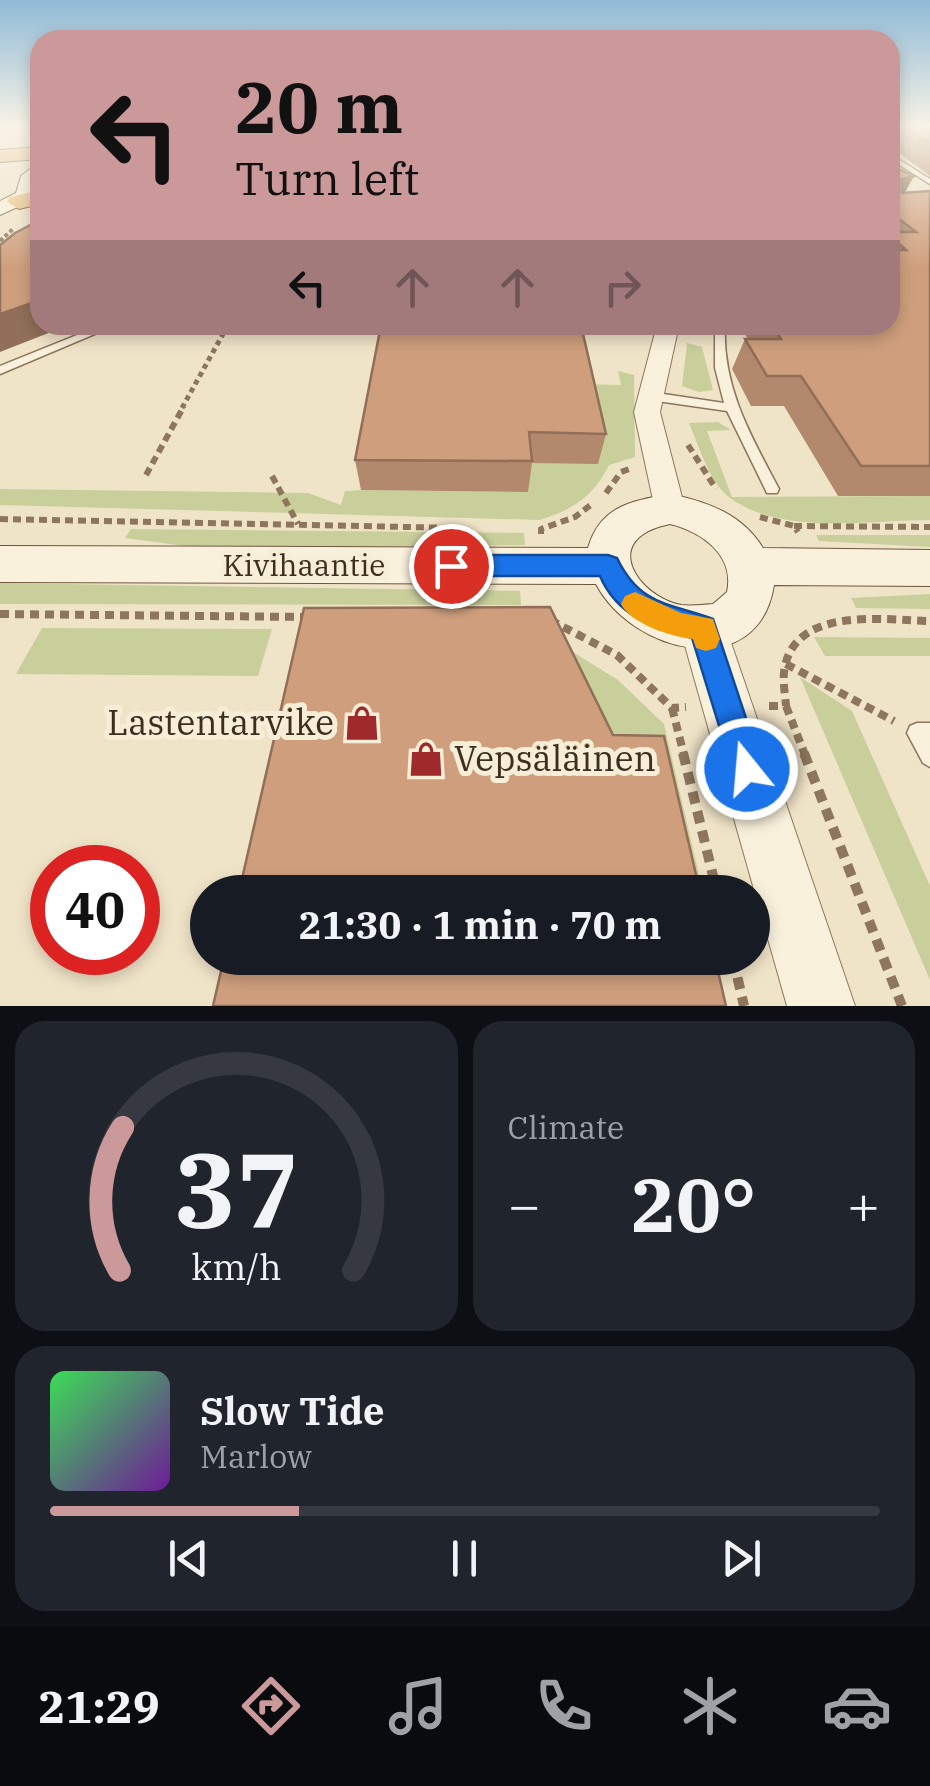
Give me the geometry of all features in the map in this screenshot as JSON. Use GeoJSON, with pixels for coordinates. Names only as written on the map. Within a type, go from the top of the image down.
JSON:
{"type":"FeatureCollection","features":[{"type":"Feature","properties":{"kind":"main road"},"geometry":{"type":"LineString","coordinates":[[4,180],[13,174]]}},
{"type":"Feature","properties":{"kind":"main road"},"geometry":{"type":"LineString","coordinates":[[20,203],[26,196],[30,176]]}},
{"type":"Feature","properties":{"kind":"main road"},"geometry":{"type":"LineString","coordinates":[[670,509],[690,513],[727,534],[751,566],[751,600],[740,614],[703,628],[653,616],[616,585],[608,566],[606,546],[614,529],[638,513],[670,509]]}},
{"type":"Feature","properties":{"kind":"main road","name":"Kivihaantie"},"geometry":{"type":"LineString","coordinates":[[0,564],[608,566]]}},
{"type":"Feature","properties":{"kind":"main road"},"geometry":{"type":"LineString","coordinates":[[751,566],[930,568]]}},
{"type":"Feature","properties":{"kind":"street"},"geometry":{"type":"LineString","coordinates":[[665,335],[647,412],[670,509]]}},
{"type":"Feature","properties":{"kind":"street"},"geometry":{"type":"LineString","coordinates":[[703,628],[821,1006]]}},
{"type":"Feature","properties":{"kind":"lane"},"geometry":{"type":"LineString","coordinates":[[0,370],[86,335]]}},
{"type":"Feature","properties":{"kind":"lane"},"geometry":{"type":"LineString","coordinates":[[719,335],[716,353],[731,408],[772,489]]}},
{"type":"Feature","properties":{"kind":"lane"},"geometry":{"type":"LineString","coordinates":[[650,396],[731,408]]}},
{"type":"Feature","properties":{"kind":"lane"},"geometry":{"type":"LineString","coordinates":[[924,733],[930,756]]}},
{"type":"Feature","properties":{"kind":"path"},"geometry":{"type":"LineString","coordinates":[[146,475],[223,335]]}},
{"type":"Feature","properties":{"kind":"path"},"geometry":{"type":"LineString","coordinates":[[272,476],[298,524]]}},
{"type":"Feature","properties":{"kind":"path"},"geometry":{"type":"LineString","coordinates":[[0,520],[466,528]]}},
{"type":"Feature","properties":{"kind":"path"},"geometry":{"type":"LineString","coordinates":[[794,526],[930,527]]}},
{"type":"Feature","properties":{"kind":"path"},"geometry":{"type":"LineString","coordinates":[[522,529],[541,529]]}},
{"type":"Feature","properties":{"kind":"path"},"geometry":{"type":"LineString","coordinates":[[0,614],[315,617]]}},
{"type":"Feature","properties":{"kind":"path"},"geometry":{"type":"LineString","coordinates":[[546,619],[588,635],[635,666],[672,708],[713,875]]}},
{"type":"Feature","properties":{"kind":"path"},"geometry":{"type":"LineString","coordinates":[[902,1006],[786,706],[785,663],[807,631],[844,620],[930,622]]}},
{"type":"Feature","properties":{"kind":"path"},"geometry":{"type":"LineString","coordinates":[[785,663],[924,733]]}},
{"type":"Feature","properties":{"kind":"path"},"geometry":{"type":"LineString","coordinates":[[672,708],[786,706]]}},
{"type":"Feature","properties":{"kind":"path"},"geometry":{"type":"LineString","coordinates":[[737,975],[744,1006]]}},
{"type":"Feature","properties":{"kind":"green space"},"geometry":{"type":"Polygon","coordinates":[[[687,343],[702,347],[713,390],[699,392],[682,386],[687,343]]]}},
{"type":"Feature","properties":{"kind":"green space"},"geometry":{"type":"Polygon","coordinates":[[[618,371],[634,375],[635,457],[609,465],[581,500],[540,520],[0,505],[0,489],[308,493],[341,505],[345,491],[527,492],[525,463],[581,384],[621,385],[618,371]]]}},
{"type":"Feature","properties":{"kind":"green space"},"geometry":{"type":"Polygon","coordinates":[[[718,422],[731,430],[707,431],[732,497],[930,496],[930,520],[800,522],[751,510],[730,498],[716,483],[689,423],[718,422]]]}},
{"type":"Feature","properties":{"kind":"green space"},"geometry":{"type":"Polygon","coordinates":[[[131,529],[524,533],[525,545],[200,548],[125,538],[131,529]]]}},
{"type":"Feature","properties":{"kind":"green space"},"geometry":{"type":"Polygon","coordinates":[[[816,535],[930,535],[930,547],[819,541],[816,535]]]}},
{"type":"Feature","properties":{"kind":"green space"},"geometry":{"type":"Polygon","coordinates":[[[0,583],[520,591],[521,605],[0,604],[0,583]]]}},
{"type":"Feature","properties":{"kind":"green space"},"geometry":{"type":"Polygon","coordinates":[[[930,594],[930,609],[856,608],[851,598],[930,594]]]}},
{"type":"Feature","properties":{"kind":"green space"},"geometry":{"type":"Polygon","coordinates":[[[42,628],[272,629],[258,676],[16,674],[42,628]]]}},
{"type":"Feature","properties":{"kind":"green space"},"geometry":{"type":"Polygon","coordinates":[[[544,634],[618,680],[664,724],[699,875],[666,875],[601,755],[544,634]]]}},
{"type":"Feature","properties":{"kind":"green space"},"geometry":{"type":"Polygon","coordinates":[[[814,637],[930,638],[930,656],[825,656],[814,637]]]}},
{"type":"Feature","properties":{"kind":"green space"},"geometry":{"type":"Polygon","coordinates":[[[800,677],[852,711],[930,886],[930,980],[800,677]]]}},
{"type":"Feature","properties":{"kind":"building"},"geometry":{"type":"Polygon","coordinates":[[[900,174],[914,176],[901,179],[902,193],[930,191],[930,466],[861,466],[801,376],[767,376],[745,339],[781,339],[778,335],[900,335],[900,250],[906,250],[900,245],[900,232],[916,232],[900,220],[900,174]]]}},
{"type":"Feature","properties":{"kind":"building"},"geometry":{"type":"Polygon","coordinates":[[[30,225],[30,304],[0,314],[0,245],[30,225]]]}},
{"type":"Feature","properties":{"kind":"building"},"geometry":{"type":"Polygon","coordinates":[[[379,335],[583,335],[606,434],[529,432],[532,461],[355,460],[379,335]]]}},
{"type":"Feature","properties":{"kind":"building"},"geometry":{"type":"Polygon","coordinates":[[[550,607],[613,735],[664,736],[696,875],[243,875],[304,608],[550,607]]]}},
{"type":"Feature","properties":{"kind":"building"},"geometry":{"type":"Polygon","coordinates":[[[220,975],[719,975],[726,1006],[213,1006],[220,975]]]}},
{"type":"Feature","properties":{"kind":"slow traffic"},"geometry":{"type":"LineString","coordinates":[[635,604],[678,626],[703,628],[706,639]]}},
{"type":"Feature","properties":{"kind":"place","name":"Lastentarvike"},"geometry":{"type":"Point","coordinates":[362,723]}},
{"type":"Feature","properties":{"kind":"place","name":"Vepsäläinen"},"geometry":{"type":"Point","coordinates":[426,759]}},
{"type":"Feature","properties":{"kind":"route"},"geometry":{"type":"LineString","coordinates":[[451,566],[608,566],[616,585],[653,616],[678,626],[703,628],[747,769]]}}]}
